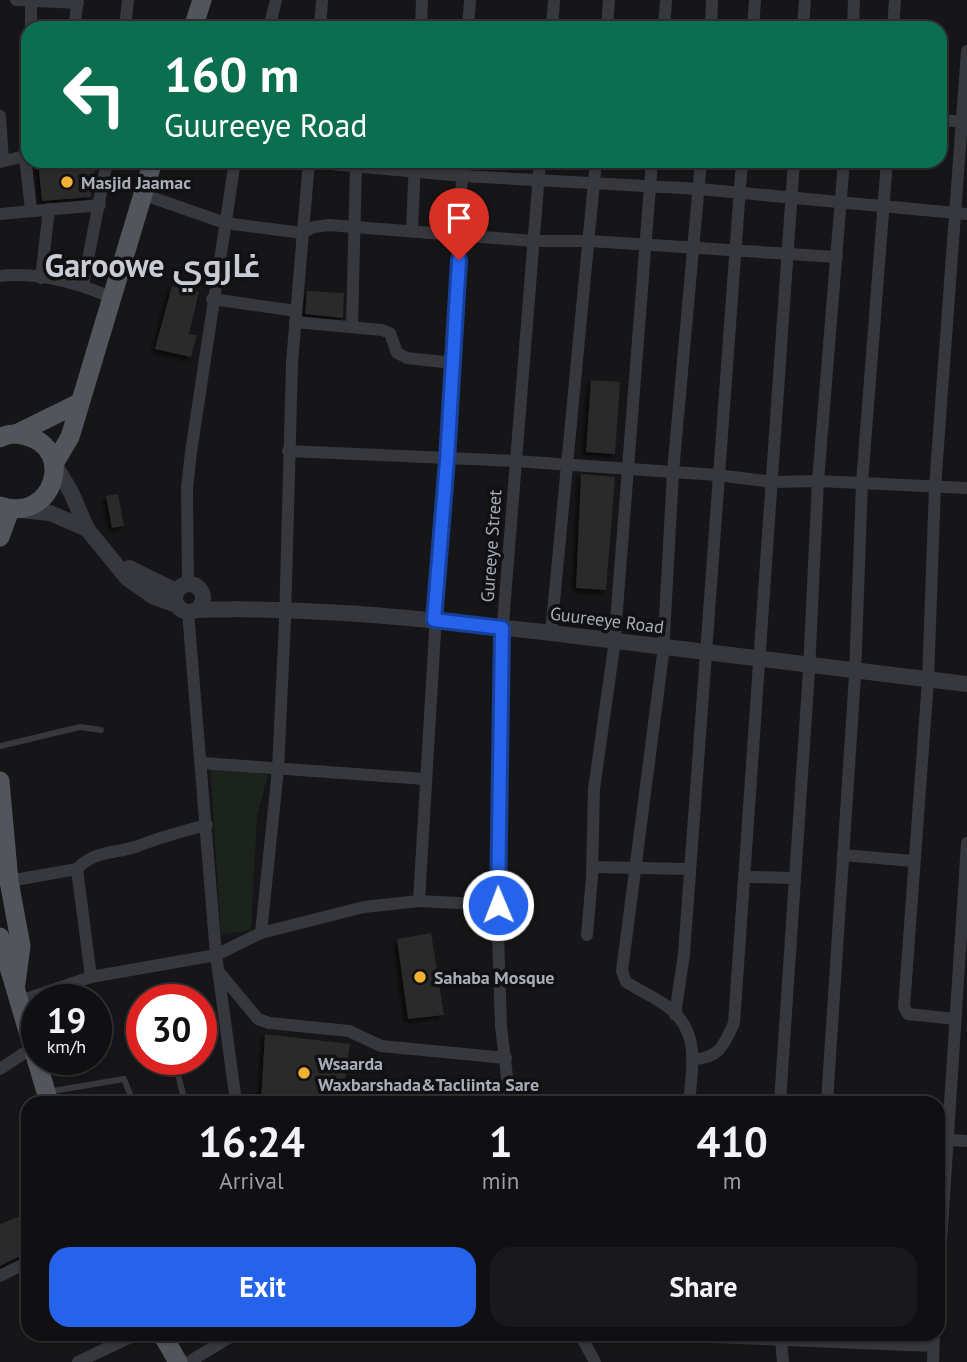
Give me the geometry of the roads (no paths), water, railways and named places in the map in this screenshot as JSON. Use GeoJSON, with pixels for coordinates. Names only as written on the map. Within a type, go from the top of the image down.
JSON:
{"type":"FeatureCollection","features":[{"type":"Feature","properties":{"kind":"main road"},"geometry":{"type":"LineString","coordinates":[[195,21],[202,0]]}},
{"type":"Feature","properties":{"kind":"main road"},"geometry":{"type":"LineString","coordinates":[[0,537],[11,508],[43,499],[49,490],[54,464],[70,437],[151,168]]}},
{"type":"Feature","properties":{"kind":"main road"},"geometry":{"type":"LineString","coordinates":[[5,435],[79,403]]}},
{"type":"Feature","properties":{"kind":"main road"},"geometry":{"type":"LineString","coordinates":[[5,435],[41,443],[54,464]]}},
{"type":"Feature","properties":{"kind":"main road"},"geometry":{"type":"LineString","coordinates":[[0,781],[3,851],[21,946],[18,992]]}},
{"type":"Feature","properties":{"kind":"main road"},"geometry":{"type":"LineString","coordinates":[[0,937],[21,1004]]}},
{"type":"Feature","properties":{"kind":"main road"},"geometry":{"type":"LineString","coordinates":[[40,1075],[46,1096]]}},
{"type":"Feature","properties":{"kind":"main road"},"geometry":{"type":"LineString","coordinates":[[166,1341],[178,1362]]}},
{"type":"Feature","properties":{"kind":"street"},"geometry":{"type":"LineString","coordinates":[[16,0],[78,2],[75,21]]}},
{"type":"Feature","properties":{"kind":"street"},"geometry":{"type":"LineString","coordinates":[[31,0],[31,21]]}},
{"type":"Feature","properties":{"kind":"street"},"geometry":{"type":"LineString","coordinates":[[126,21],[128,0]]}},
{"type":"Feature","properties":{"kind":"street"},"geometry":{"type":"LineString","coordinates":[[271,21],[276,0]]}},
{"type":"Feature","properties":{"kind":"street"},"geometry":{"type":"LineString","coordinates":[[320,21],[322,0]]}},
{"type":"Feature","properties":{"kind":"street"},"geometry":{"type":"LineString","coordinates":[[421,21],[422,0]]}},
{"type":"Feature","properties":{"kind":"street"},"geometry":{"type":"LineString","coordinates":[[468,21],[470,0]]}},
{"type":"Feature","properties":{"kind":"street"},"geometry":{"type":"LineString","coordinates":[[552,21],[554,0]]}},
{"type":"Feature","properties":{"kind":"street"},"geometry":{"type":"LineString","coordinates":[[608,21],[609,0]]}},
{"type":"Feature","properties":{"kind":"street"},"geometry":{"type":"LineString","coordinates":[[664,21],[666,0]]}},
{"type":"Feature","properties":{"kind":"street"},"geometry":{"type":"LineString","coordinates":[[711,21],[712,0]]}},
{"type":"Feature","properties":{"kind":"street"},"geometry":{"type":"LineString","coordinates":[[754,21],[755,0]]}},
{"type":"Feature","properties":{"kind":"street"},"geometry":{"type":"LineString","coordinates":[[804,21],[805,0]]}},
{"type":"Feature","properties":{"kind":"street"},"geometry":{"type":"LineString","coordinates":[[853,21],[854,0]]}},
{"type":"Feature","properties":{"kind":"street"},"geometry":{"type":"LineString","coordinates":[[894,21],[895,0]]}},
{"type":"Feature","properties":{"kind":"street"},"geometry":{"type":"LineString","coordinates":[[955,1018],[908,1014],[904,1007],[913,861],[929,680],[935,487],[962,213],[967,51]]}},
{"type":"Feature","properties":{"kind":"street"},"geometry":{"type":"LineString","coordinates":[[0,116],[2,162],[21,154]]}},
{"type":"Feature","properties":{"kind":"street"},"geometry":{"type":"LineString","coordinates":[[947,121],[965,122]]}},
{"type":"Feature","properties":{"kind":"street"},"geometry":{"type":"LineString","coordinates":[[28,168],[31,210]]}},
{"type":"Feature","properties":{"kind":"street"},"geometry":{"type":"LineString","coordinates":[[83,285],[106,168]]}},
{"type":"Feature","properties":{"kind":"street"},"geometry":{"type":"LineString","coordinates":[[234,168],[212,299],[187,488],[187,598],[216,955],[235,1096]]}},
{"type":"Feature","properties":{"kind":"street"},"geometry":{"type":"LineString","coordinates":[[261,933],[278,769],[286,610],[288,451],[305,168]]}},
{"type":"Feature","properties":{"kind":"street"},"geometry":{"type":"LineString","coordinates":[[352,327],[356,168]]}},
{"type":"Feature","properties":{"kind":"street"},"geometry":{"type":"LineString","coordinates":[[412,229],[414,168]]}},
{"type":"Feature","properties":{"kind":"street"},"geometry":{"type":"LineString","coordinates":[[424,168],[463,176],[699,189],[962,213]]}},
{"type":"Feature","properties":{"kind":"street"},"geometry":{"type":"LineString","coordinates":[[419,901],[463,168]]}},
{"type":"Feature","properties":{"kind":"street","name":"Gureeye Street"},"geometry":{"type":"LineString","coordinates":[[509,1096],[501,1026],[498,905],[502,628],[540,168]]}},
{"type":"Feature","properties":{"kind":"street"},"geometry":{"type":"LineString","coordinates":[[551,633],[565,464],[596,168]]}},
{"type":"Feature","properties":{"kind":"street"},"geometry":{"type":"LineString","coordinates":[[587,935],[593,867],[594,789],[614,640],[651,168]]}},
{"type":"Feature","properties":{"kind":"street"},"geometry":{"type":"LineString","coordinates":[[690,1096],[692,1042],[675,1015],[661,1001],[626,982],[622,971],[637,870],[663,646],[673,472],[700,168]]}},
{"type":"Feature","properties":{"kind":"street"},"geometry":{"type":"LineString","coordinates":[[675,1015],[684,954],[741,168]]}},
{"type":"Feature","properties":{"kind":"street"},"geometry":{"type":"LineString","coordinates":[[693,1059],[708,1059],[721,1050],[734,1023],[762,658],[793,168]]}},
{"type":"Feature","properties":{"kind":"street"},"geometry":{"type":"LineString","coordinates":[[780,1096],[809,663],[818,481],[843,168]]}},
{"type":"Feature","properties":{"kind":"street"},"geometry":{"type":"LineString","coordinates":[[827,1096],[855,668],[862,483],[887,168]]}},
{"type":"Feature","properties":{"kind":"street"},"geometry":{"type":"LineString","coordinates":[[142,194],[225,223],[302,233],[314,227],[412,229],[534,241],[590,241],[837,257]]}},
{"type":"Feature","properties":{"kind":"street"},"geometry":{"type":"LineString","coordinates":[[0,214],[100,205]]}},
{"type":"Feature","properties":{"kind":"street"},"geometry":{"type":"LineString","coordinates":[[41,278],[49,209]]}},
{"type":"Feature","properties":{"kind":"street"},"geometry":{"type":"LineString","coordinates":[[0,276],[16,274],[83,285],[110,297]]}},
{"type":"Feature","properties":{"kind":"street"},"geometry":{"type":"LineString","coordinates":[[212,299],[390,333],[394,349],[407,358],[453,363]]}},
{"type":"Feature","properties":{"kind":"street"},"geometry":{"type":"LineString","coordinates":[[288,451],[565,464],[717,475],[773,482],[818,481],[967,488]]}},
{"type":"Feature","properties":{"kind":"street"},"geometry":{"type":"LineString","coordinates":[[54,464],[88,529],[111,555],[137,574],[187,598],[242,609]]}},
{"type":"Feature","properties":{"kind":"street"},"geometry":{"type":"LineString","coordinates":[[11,508],[50,513],[88,529]]}},
{"type":"Feature","properties":{"kind":"street","name":"Guureeye Road"},"geometry":{"type":"LineString","coordinates":[[187,598],[242,609],[434,620],[855,668],[967,684]]}},
{"type":"Feature","properties":{"kind":"street"},"geometry":{"type":"LineString","coordinates":[[202,763],[425,779]]}},
{"type":"Feature","properties":{"kind":"street"},"geometry":{"type":"LineString","coordinates":[[9,881],[77,869],[95,854],[136,846],[160,836],[207,825]]}},
{"type":"Feature","properties":{"kind":"street"},"geometry":{"type":"LineString","coordinates":[[945,1119],[967,843]]}},
{"type":"Feature","properties":{"kind":"street"},"geometry":{"type":"LineString","coordinates":[[843,855],[913,861]]}},
{"type":"Feature","properties":{"kind":"street"},"geometry":{"type":"LineString","coordinates":[[593,867],[689,869]]}},
{"type":"Feature","properties":{"kind":"street"},"geometry":{"type":"LineString","coordinates":[[77,869],[91,977]]}},
{"type":"Feature","properties":{"kind":"street"},"geometry":{"type":"LineString","coordinates":[[746,877],[795,878]]}},
{"type":"Feature","properties":{"kind":"street"},"geometry":{"type":"LineString","coordinates":[[18,992],[216,955],[261,933],[364,907],[419,901],[498,905]]}},
{"type":"Feature","properties":{"kind":"street"},"geometry":{"type":"LineString","coordinates":[[218,970],[258,1020],[349,1031],[381,1046],[506,1058]]}},
{"type":"Feature","properties":{"kind":"street"},"geometry":{"type":"LineString","coordinates":[[0,1069],[21,1055]]}},
{"type":"Feature","properties":{"kind":"street"},"geometry":{"type":"LineString","coordinates":[[945,1139],[967,1141]]}},
{"type":"Feature","properties":{"kind":"street"},"geometry":{"type":"LineString","coordinates":[[0,1276],[21,1266]]}},
{"type":"Feature","properties":{"kind":"street"},"geometry":{"type":"LineString","coordinates":[[78,1362],[122,1341]]}},
{"type":"Feature","properties":{"kind":"street"},"geometry":{"type":"LineString","coordinates":[[189,1362],[224,1341]]}},
{"type":"Feature","properties":{"kind":"street"},"geometry":{"type":"LineString","coordinates":[[583,1341],[595,1362]]}},
{"type":"Feature","properties":{"kind":"street"},"geometry":{"type":"LineString","coordinates":[[781,1341],[783,1362]]}},
{"type":"Feature","properties":{"kind":"street"},"geometry":{"type":"LineString","coordinates":[[933,1362],[934,1341]]}},
{"type":"Feature","properties":{"kind":"lane"},"geometry":{"type":"LineString","coordinates":[[0,746],[80,727],[101,730]]}},
{"type":"Feature","properties":{"kind":"lane"},"geometry":{"type":"LineString","coordinates":[[178,1075],[183,1096]]}},
{"type":"Feature","properties":{"kind":"lane"},"geometry":{"type":"LineString","coordinates":[[55,1096],[124,1079],[131,1096]]}},
{"type":"Feature","properties":{"kind":"place","name":"Masjid Jaamac"},"geometry":{"type":"Point","coordinates":[67,182]}},
{"type":"Feature","properties":{"kind":"place","name":"Sahaba Mosque"},"geometry":{"type":"Point","coordinates":[420,977]}},
{"type":"Feature","properties":{"kind":"place","name":"Wsaarda Waxbarshada&Tacliinta Sare"},"geometry":{"type":"Point","coordinates":[304,1073]}},
{"type":"Feature","properties":{"kind":"district","name":"Garoowe غاروي"},"geometry":{"type":"Point","coordinates":[153,265]}}]}
